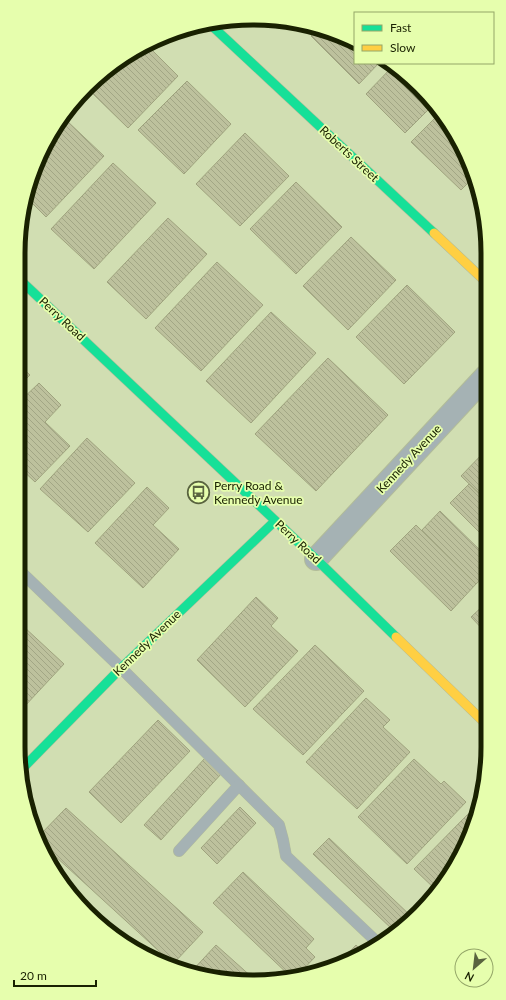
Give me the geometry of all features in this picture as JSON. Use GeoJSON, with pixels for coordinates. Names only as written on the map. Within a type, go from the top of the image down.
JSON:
{"type":"FeatureCollection","features":[{"type":"Feature","properties":{"kind":"street","name":"Roberts Street"},"geometry":{"type":"LineString","coordinates":[[214,28],[481,277]]}},
{"type":"Feature","properties":{"kind":"street","name":"Perry Road"},"geometry":{"type":"LineString","coordinates":[[25,285],[316,559],[481,719]]}},
{"type":"Feature","properties":{"kind":"street","name":"Kennedy Avenue"},"geometry":{"type":"LineString","coordinates":[[316,559],[481,381]]}},
{"type":"Feature","properties":{"kind":"street","name":"Kennedy Avenue"},"geometry":{"type":"LineString","coordinates":[[25,765],[121,668],[275,521]]}},
{"type":"Feature","properties":{"kind":"lane"},"geometry":{"type":"LineString","coordinates":[[25,576],[121,668],[279,825],[284,840],[286,856],[375,940]]}},
{"type":"Feature","properties":{"kind":"lane"},"geometry":{"type":"LineString","coordinates":[[179,851],[239,786]]}},
{"type":"Feature","properties":{"kind":"building"},"geometry":{"type":"Polygon","coordinates":[[[314,33],[326,37],[354,49],[354,64],[378,64],[359,84],[311,36],[314,33]]]}},
{"type":"Feature","properties":{"kind":"building"},"geometry":{"type":"Polygon","coordinates":[[[151,49],[178,76],[128,128],[92,92],[126,63],[151,49]]]}},
{"type":"Feature","properties":{"kind":"building"},"geometry":{"type":"Polygon","coordinates":[[[389,70],[414,92],[429,109],[405,133],[366,94],[389,70]]]}},
{"type":"Feature","properties":{"kind":"building"},"geometry":{"type":"Polygon","coordinates":[[[187,81],[231,124],[184,174],[138,130],[187,81]]]}},
{"type":"Feature","properties":{"kind":"building"},"geometry":{"type":"Polygon","coordinates":[[[436,117],[443,126],[457,152],[469,182],[461,190],[411,142],[436,117]]]}},
{"type":"Feature","properties":{"kind":"building"},"geometry":{"type":"Polygon","coordinates":[[[67,121],[104,156],[46,217],[31,202],[42,166],[67,121]]]}},
{"type":"Feature","properties":{"kind":"building"},"geometry":{"type":"Polygon","coordinates":[[[245,133],[289,176],[240,226],[196,184],[245,133]]]}},
{"type":"Feature","properties":{"kind":"building"},"geometry":{"type":"Polygon","coordinates":[[[113,163],[156,203],[94,269],[51,229],[113,163]]]}},
{"type":"Feature","properties":{"kind":"building"},"geometry":{"type":"Polygon","coordinates":[[[296,182],[342,227],[296,274],[250,229],[296,182]]]}},
{"type":"Feature","properties":{"kind":"building"},"geometry":{"type":"Polygon","coordinates":[[[168,218],[207,254],[146,319],[107,282],[168,218]]]}},
{"type":"Feature","properties":{"kind":"building"},"geometry":{"type":"Polygon","coordinates":[[[351,237],[396,280],[348,330],[303,286],[351,237]]]}},
{"type":"Feature","properties":{"kind":"building"},"geometry":{"type":"Polygon","coordinates":[[[217,262],[263,305],[201,371],[155,328],[217,262]]]}},
{"type":"Feature","properties":{"kind":"building"},"geometry":{"type":"Polygon","coordinates":[[[407,285],[455,332],[404,384],[356,337],[407,285]]]}},
{"type":"Feature","properties":{"kind":"building"},"geometry":{"type":"Polygon","coordinates":[[[271,312],[316,353],[251,423],[206,381],[271,312]]]}},
{"type":"Feature","properties":{"kind":"building"},"geometry":{"type":"Polygon","coordinates":[[[328,358],[388,415],[316,491],[255,434],[328,358]]]}},
{"type":"Feature","properties":{"kind":"building"},"geometry":{"type":"Polygon","coordinates":[[[25,370],[30,375],[25,380],[25,370]]]}},
{"type":"Feature","properties":{"kind":"building"},"geometry":{"type":"Polygon","coordinates":[[[39,383],[61,405],[45,422],[70,446],[35,482],[25,473],[25,396],[39,383]]]}},
{"type":"Feature","properties":{"kind":"building"},"geometry":{"type":"Polygon","coordinates":[[[87,438],[135,483],[88,532],[40,489],[87,438]]]}},
{"type":"Feature","properties":{"kind":"building"},"geometry":{"type":"Polygon","coordinates":[[[481,455],[481,495],[461,476],[481,455]]]}},
{"type":"Feature","properties":{"kind":"building"},"geometry":{"type":"Polygon","coordinates":[[[469,484],[481,495],[481,534],[450,503],[469,484]]]}},
{"type":"Feature","properties":{"kind":"building"},"geometry":{"type":"Polygon","coordinates":[[[147,487],[169,508],[153,525],[179,549],[143,588],[95,543],[147,487]]]}},
{"type":"Feature","properties":{"kind":"building"},"geometry":{"type":"Polygon","coordinates":[[[440,511],[481,551],[481,579],[476,584],[421,531],[440,511]]]}},
{"type":"Feature","properties":{"kind":"building"},"geometry":{"type":"Polygon","coordinates":[[[416,525],[476,584],[451,611],[390,551],[416,525]]]}},
{"type":"Feature","properties":{"kind":"building"},"geometry":{"type":"Polygon","coordinates":[[[256,597],[278,618],[271,626],[298,651],[245,707],[197,660],[256,597]]]}},
{"type":"Feature","properties":{"kind":"building"},"geometry":{"type":"Polygon","coordinates":[[[481,608],[481,628],[471,617],[481,608]]]}},
{"type":"Feature","properties":{"kind":"building"},"geometry":{"type":"Polygon","coordinates":[[[25,628],[64,664],[25,706],[25,628]]]}},
{"type":"Feature","properties":{"kind":"building"},"geometry":{"type":"Polygon","coordinates":[[[315,645],[364,691],[303,755],[253,709],[315,645]]]}},
{"type":"Feature","properties":{"kind":"building"},"geometry":{"type":"Polygon","coordinates":[[[366,698],[390,720],[383,727],[410,752],[357,809],[306,762],[366,698]]]}},
{"type":"Feature","properties":{"kind":"building"},"geometry":{"type":"Polygon","coordinates":[[[158,720],[190,751],[121,823],[89,792],[158,720]]]}},
{"type":"Feature","properties":{"kind":"building"},"geometry":{"type":"Polygon","coordinates":[[[205,758],[222,773],[161,840],[144,825],[205,758]]]}},
{"type":"Feature","properties":{"kind":"building"},"geometry":{"type":"Polygon","coordinates":[[[414,759],[441,784],[444,781],[466,802],[407,864],[358,817],[414,759]]]}},
{"type":"Feature","properties":{"kind":"building"},"geometry":{"type":"Polygon","coordinates":[[[240,807],[256,823],[217,864],[201,848],[240,807]]]}},
{"type":"Feature","properties":{"kind":"building"},"geometry":{"type":"Polygon","coordinates":[[[66,808],[203,932],[175,961],[167,958],[52,853],[42,833],[66,808]]]}},
{"type":"Feature","properties":{"kind":"building"},"geometry":{"type":"Polygon","coordinates":[[[469,813],[471,815],[464,834],[457,848],[443,874],[433,887],[414,869],[469,813]]]}},
{"type":"Feature","properties":{"kind":"building"},"geometry":{"type":"Polygon","coordinates":[[[329,838],[408,913],[391,928],[313,854],[329,838]]]}},
{"type":"Feature","properties":{"kind":"building"},"geometry":{"type":"Polygon","coordinates":[[[243,872],[314,939],[306,948],[315,957],[303,969],[286,973],[213,903],[243,872]]]}},
{"type":"Feature","properties":{"kind":"building"},"geometry":{"type":"Polygon","coordinates":[[[216,945],[250,975],[223,973],[195,967],[216,945]]]}},
{"type":"Feature","properties":{"kind":"building"},"geometry":{"type":"Polygon","coordinates":[[[356,945],[359,948],[354,951],[347,954],[356,945]]]}},
{"type":"Feature","properties":{"kind":"traffic: fast"},"geometry":{"type":"LineString","coordinates":[[214,28],[434,233]]}},
{"type":"Feature","properties":{"kind":"traffic: fast"},"geometry":{"type":"LineString","coordinates":[[25,285],[316,559],[396,637]]}},
{"type":"Feature","properties":{"kind":"traffic: fast"},"geometry":{"type":"LineString","coordinates":[[25,765],[121,668],[275,521]]}},
{"type":"Feature","properties":{"kind":"traffic: slow"},"geometry":{"type":"LineString","coordinates":[[434,233],[481,277]]}},
{"type":"Feature","properties":{"kind":"traffic: slow"},"geometry":{"type":"LineString","coordinates":[[396,637],[481,719]]}},
{"type":"Feature","properties":{"kind":"place","name":"Perry Road & Kennedy Avenue"},"geometry":{"type":"Point","coordinates":[198,493]}}]}
